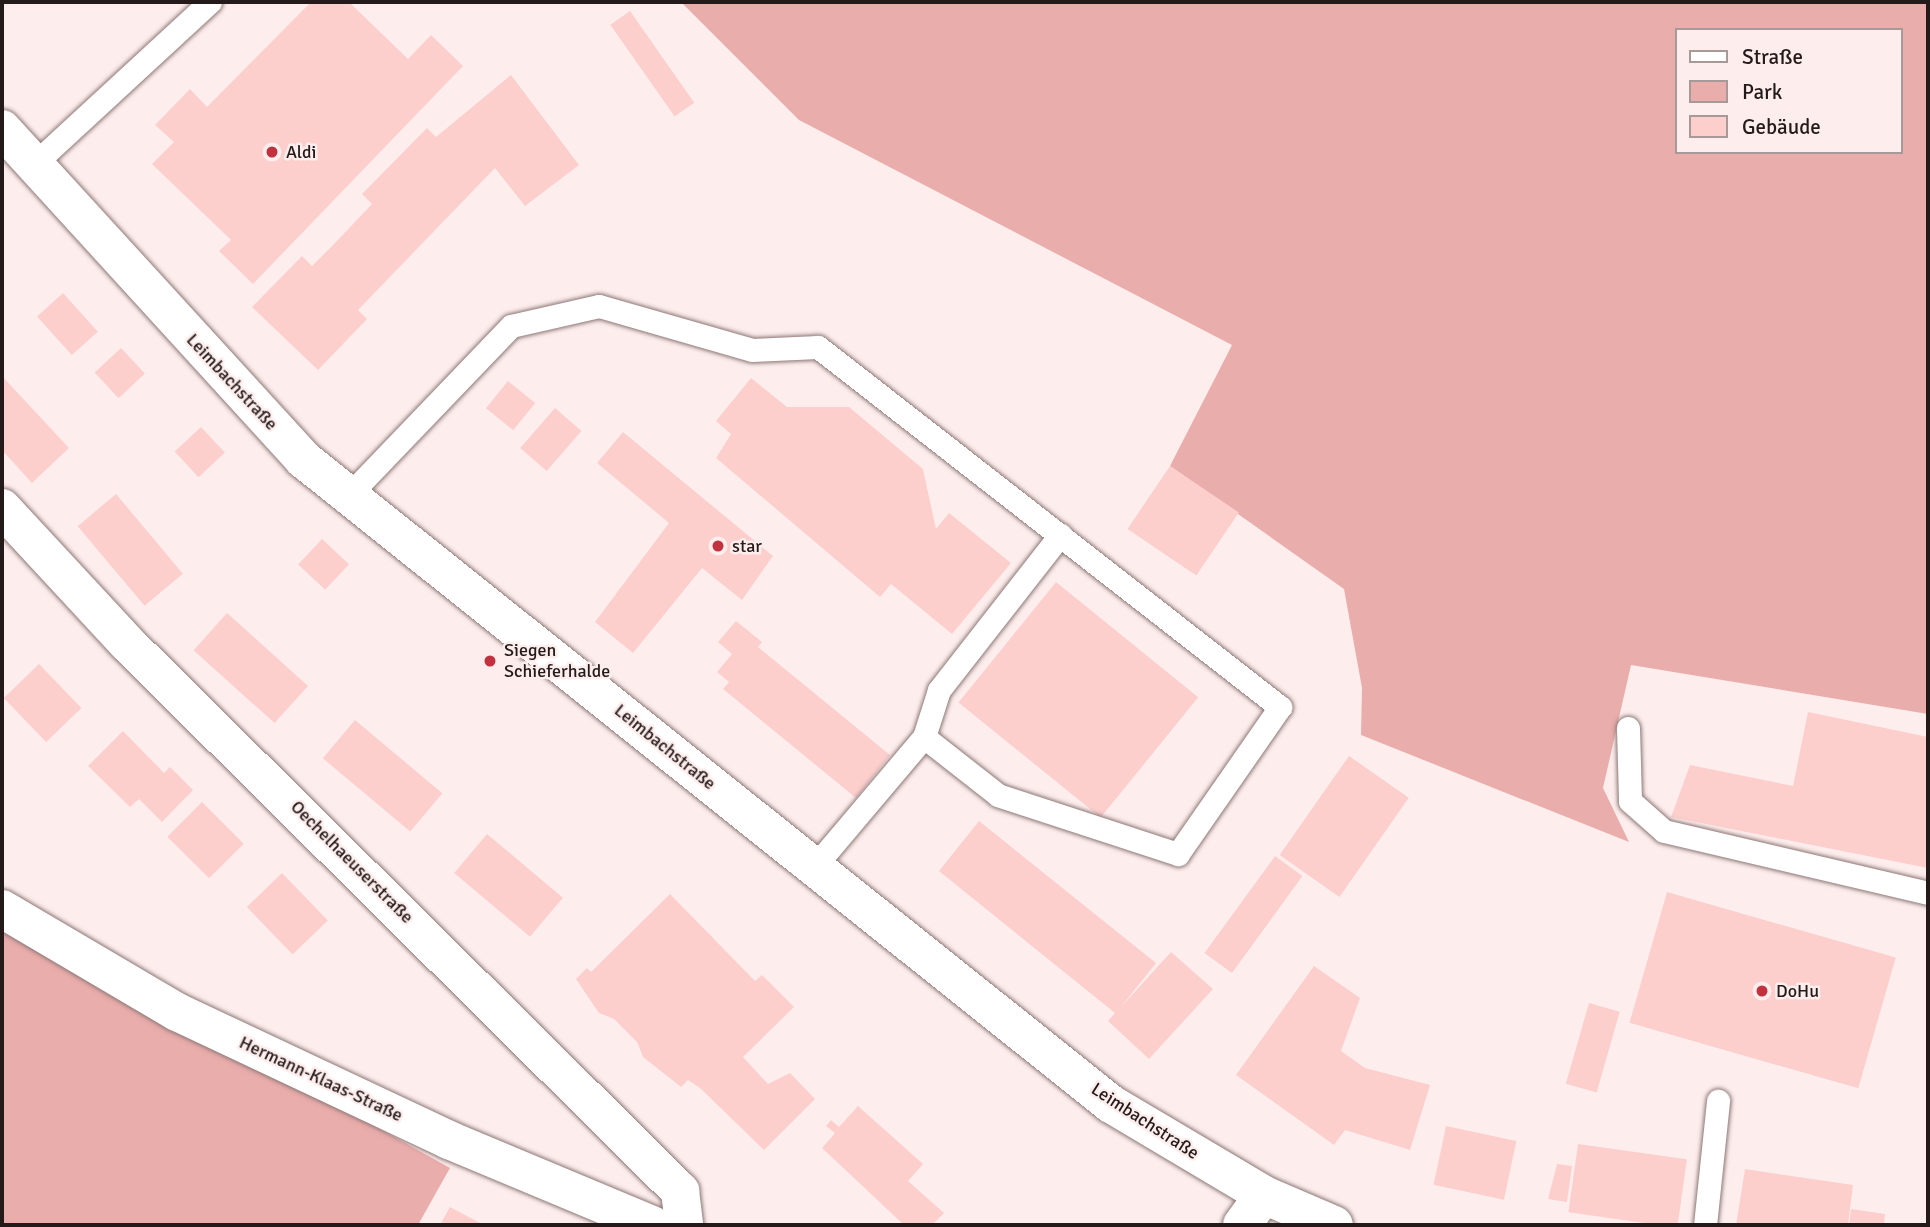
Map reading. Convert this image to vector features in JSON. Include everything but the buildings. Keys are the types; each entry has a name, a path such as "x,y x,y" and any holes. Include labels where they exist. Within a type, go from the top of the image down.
{"street":[{"name":"Leimbachstraße","path":"2,129 32,166 303,458 1111,1104 1264,1195 1334,1225"},
{"name":"Oechelhaeuserstraße","path":"2,508 127,643 680,1191 684,1225"},
{"name":"Hermann-Klaas-Straße","path":"2,909 177,1012 449,1140 652,1225"},
{"path":"1242,1225 1264,1195"}],"lane":[{"path":"32,166 210,2"},
{"path":"349,495 511,326 599,306 752,350 818,348 1280,707 1178,853 998,795 924,737"},
{"path":"814,867 924,737 939,690 1060,535"},
{"path":"1628,727 1630,801 1664,831 1928,893"},
{"path":"1705,1225 1718,1101"}],"green space":[{"path":"681,2 1928,2 1928,714 1631,665 1603,788 1629,842 1361,735 1362,688 1344,589 1170,466 1232,345 799,120"},
{"path":"2,918 450,1168 418,1225 2,1225"}],"place":[{"name":"Aldi","path":"272,152"},
{"name":"star","path":"718,546"},
{"name":"Siegen Schieferhalde","path":"490,661"},
{"name":"DoHu","path":"1762,991"}]}
